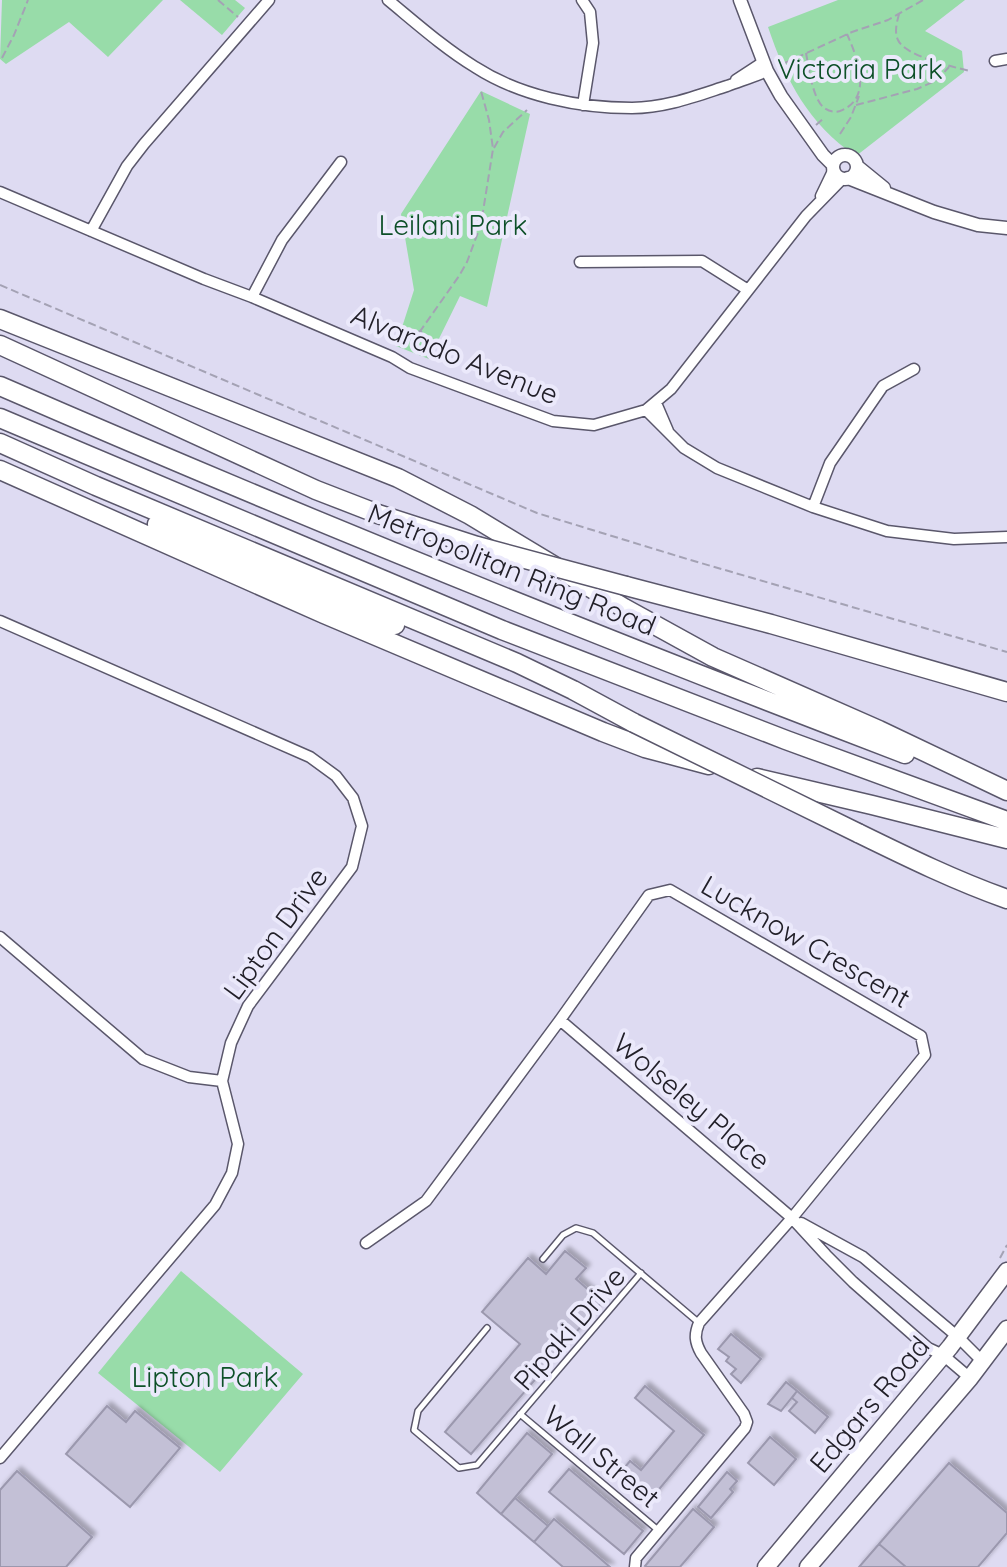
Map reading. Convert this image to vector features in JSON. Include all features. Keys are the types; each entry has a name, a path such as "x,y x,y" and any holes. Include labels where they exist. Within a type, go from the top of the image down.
{"highway":[{"path":"0,319 398,478 470,515 624,608 713,657 879,730 1007,792"},
{"path":"0,345 316,490 378,514 477,546 771,624 1007,692"},
{"path":"0,355 87,387"},
{"name":"Metropolitan Ring Road","path":"0,386 518,603 1007,792"},
{"name":"Metropolitan Ring Road","path":"0,418 502,630 786,740 1007,821"},
{"path":"0,443 517,663 858,833 1007,899"},
{"path":"0,457 634,723"},
{"path":"0,470 324,614 645,748 792,788 1007,839"}],"main road":[{"name":"Edgars Road","path":"766,1567 958,1337 1007,1271"},
{"path":"808,1567 970,1378 1007,1329"}],"street":[{"path":"91,231 127,166 269,0"},
{"path":"388,0 476,68 526,92 583,105 634,108 691,99 749,80 764,67"},
{"path":"582,0 590,12 593,43 583,105"},
{"path":"740,0 764,67 781,96 840,169 870,188 934,212 978,225 1007,228"},
{"path":"889,193 846,155 818,201 671,389 651,407 684,448 717,468 813,507 887,531 954,539 1007,537"},
{"path":"252,297 282,240 341,162"},
{"name":"Alvarado Avenue","path":"0,192 252,297 418,371 553,421 594,425 651,407"},
{"path":"580,262 702,261 748,290"},
{"path":"813,507 830,463 883,386 914,369"},
{"name":"Lipton Drive","path":"0,621 310,757 336,776 353,798 362,826 352,867 248,1006 231,1043 222,1081 238,1144 232,1173 215,1205 0,1458"},
{"name":"Lucknow Crescent","path":"366,1243 426,1201 649,895 670,890 921,1036 925,1055 792,1218"},
{"path":"0,937 143,1059 189,1077 222,1081"},
{"name":"Wolseley Place","path":"560,1020 792,1218 853,1282 928,1348 943,1355 970,1378"},
{"path":"635,1567 636,1558 658,1530 745,1428 747,1422 744,1414 701,1353 695,1333 699,1323 792,1218"},
{"name":"Wolseley Place","path":"792,1218 863,1257 983,1362"}],"lane":[{"path":"543,1259 563,1235 576,1228 593,1233 641,1273"},
{"name":"Pipaki Drive","path":"487,1328 418,1411 414,1430 459,1468 477,1465 641,1273 699,1323"},
{"name":"Wall Street","path":"520,1414 658,1530"}],"path":[{"path":"2,58 28,0"},
{"path":"218,0 238,17"},
{"path":"785,63 847,34 888,20 923,0"},
{"path":"899,13 896,37 904,48 950,67 970,71"},
{"path":"840,134 847,126 859,93 860,71 847,34"},
{"path":"806,53 813,85 823,107 837,112 849,106 859,93"},
{"path":"856,105 917,89 937,80 950,67"},
{"path":"400,347 421,330 459,276 473,249 485,209 493,149 481,91"},
{"path":"493,149 503,132 527,110"},
{"path":"0,285 537,513 1007,652"},
{"path":"421,330 428,358"}],"green space":[{"path":"2,0 163,0 108,57 69,22 6,64 0,59"},
{"path":"180,0 235,0 245,8 222,35"},
{"name":"Victoria Park","path":"838,0 965,0 925,31 962,51 964,72 856,156 825,130 801,99 791,83 768,27"},
{"name":"Leilani Park","path":"481,91 530,114 487,307 460,296 429,359 396,346 414,290 401,214"},
{"name":"Lipton Park","path":"181,1271 303,1374 220,1472 98,1373"}],"building":[{"path":"565,1251 586,1268 576,1279 602,1302 471,1454 445,1432 520,1344 482,1312 528,1258 546,1274"},
{"path":"731,1334 761,1359 741,1383 731,1374 736,1369 726,1361 729,1357 718,1349"},
{"path":"786,1382 797,1391 781,1411 768,1404"},
{"path":"645,1386 704,1435 651,1499 620,1473 630,1461 641,1470 674,1431 635,1398"},
{"path":"797,1391 828,1417 815,1433 789,1411 797,1402 792,1398"},
{"path":"107,1406 126,1422 135,1411 180,1448 130,1507 66,1454"},
{"path":"527,1433 552,1454 501,1514 477,1493"},
{"path":"770,1437 796,1459 774,1485 748,1463"},
{"path":"949,1463 1007,1513 1007,1533 978,1567 906,1567 879,1544"},
{"path":"569,1469 643,1531 624,1554 549,1492"},
{"path":"17,1471 92,1537 66,1567 0,1567 0,1490"},
{"path":"727,1472 737,1481 730,1489 733,1492 711,1518 698,1507"},
{"path":"515,1498 548,1526 534,1542 501,1514"},
{"path":"693,1509 714,1527 680,1567 645,1566"},
{"path":"554,1519 610,1567 563,1567 534,1542"},
{"path":"879,1544 906,1567 859,1567"}]}
